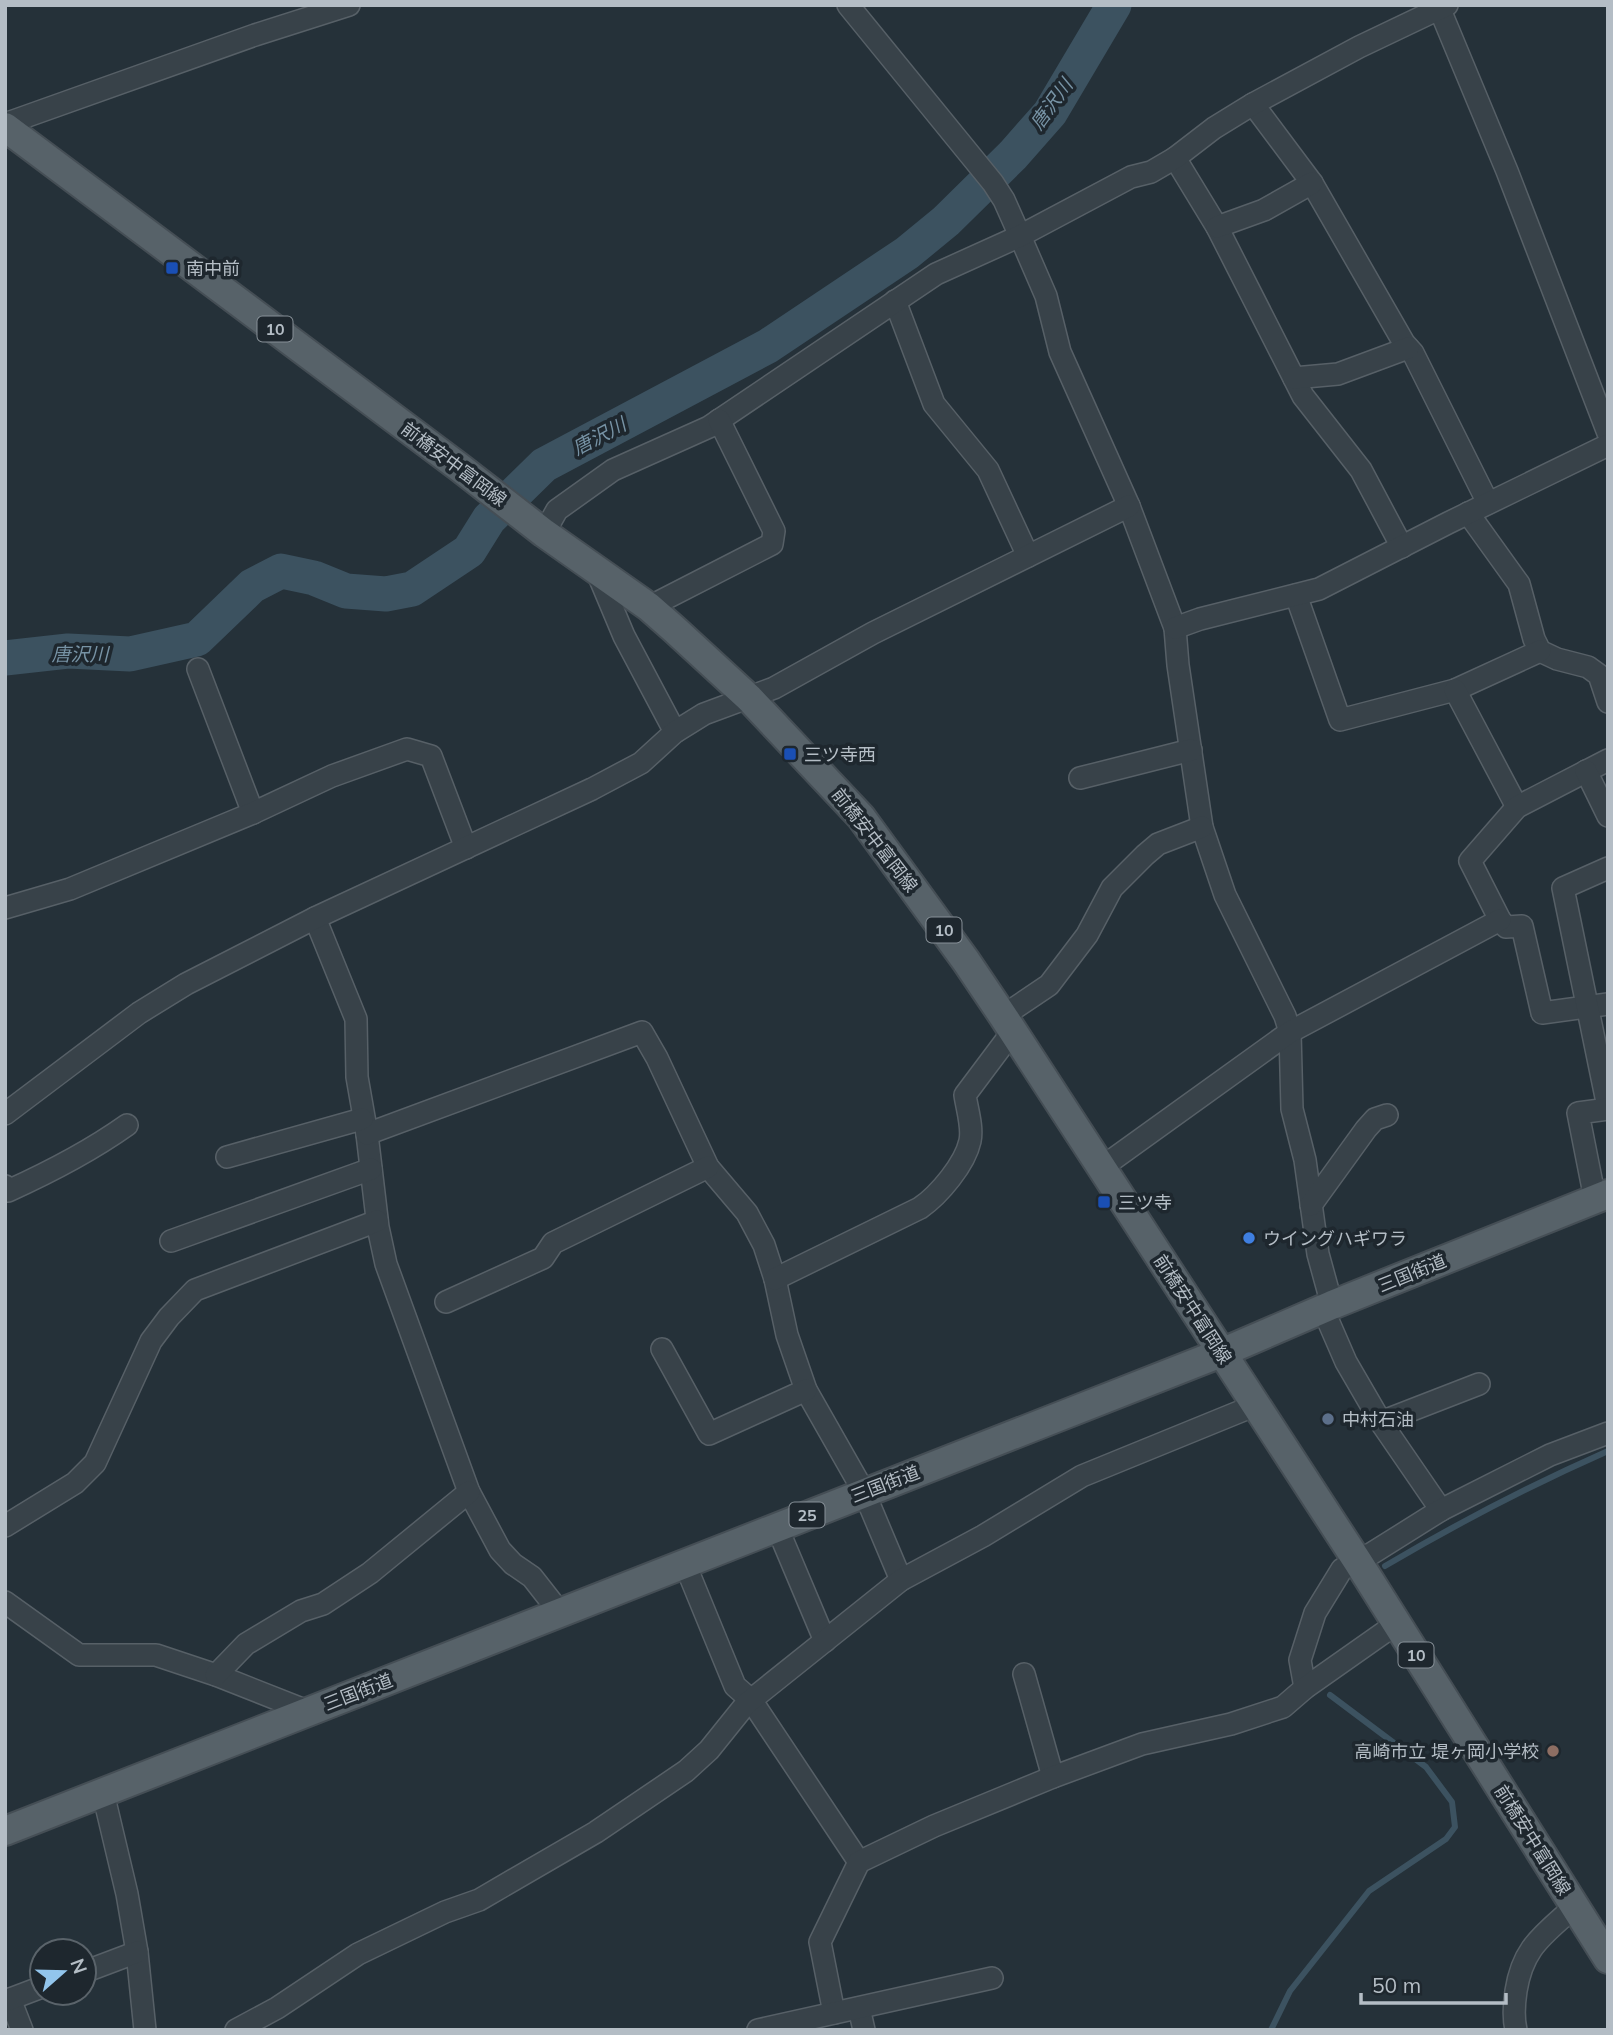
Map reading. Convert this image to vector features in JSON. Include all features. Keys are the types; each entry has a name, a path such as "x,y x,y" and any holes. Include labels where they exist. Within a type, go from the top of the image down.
{"main road":[{"name":"前橋安中富岡線","path":"5,126 544,533 649,607 749,698 861,817 966,961 1008,1024 1358,1562 1608,1959"},
{"name":"三国街道","path":"5,1831 1222,1353 1601,1196"}],"street":[{"path":"5,126 255,35 349,5"},
{"path":"848,5 1004,200 1046,296 1060,352 1129,506 1175,628 1202,827 1225,895 1285,1016 1290,1032 1292,1109 1305,1160 1328,1307 1346,1362 1381,1422 1441,1510"},
{"path":"544,533 558,510 613,470 624,463 693,436 936,274 1020,236 1131,177 1151,172 1254,104 1442,6 1608,433"},
{"path":"1254,104 1312,183 1408,348 1488,503"},
{"path":"1175,158 1217,226 1303,396 1361,470 1402,547"},
{"path":"1217,226 1264,210 1312,183"},
{"path":"895,302 934,404 988,470 1028,555"},
{"path":"1294,379 1338,374 1408,348"},
{"path":"649,607 772,544 774,531 719,420"},
{"path":"1175,628 1200,619 1320,589 1608,445"},
{"path":"5,1114 139,1013 186,984 315,918 640,763 675,732 704,714 774,688 873,633 1129,506"},
{"path":"1468,513 1518,584 1540,651 1557,659 1588,667 1598,676 1608,702"},
{"path":"595,567 624,636 675,732"},
{"path":"1296,595 1340,720 1455,690 1540,651"},
{"path":"198,669 253,813"},
{"path":"1455,690 1517,807"},
{"path":"5,908 70,889 253,813 332,776 407,749 431,756 466,848"},
{"path":"1080,778 1191,750"},
{"path":"1597,1006 1542,1013 1522,926 1506,927 1500,920 1470,861 1517,807 1608,760"},
{"path":"1586,771 1608,816"},
{"path":"775,1279 920,1208 936,1197 964,1157 971,1139 965,1095 1008,1024 1049,985 1087,936 1112,888 1158,844 1202,827"},
{"path":"1601,1196 1578,1113 1608,1108 1597,1006 1563,888 1608,868"},
{"path":"315,918 356,1019 357,1077 377,1222 386,1264 470,1492 500,1550 513,1564 532,1577 561,1614"},
{"path":"1101,1168 1290,1032 1500,920"},
{"path":"228,1157 364,1126 642,1032 708,1167 747,1213 764,1245 775,1279 787,1335 806,1390 864,1492 901,1580"},
{"path":"1311,1205 1366,1129 1375,1119 1387,1115"},
{"path":"5,1186 8,1191 54,1170 94,1149 127,1125"},
{"path":"446,1302 543,1258 554,1243 708,1167"},
{"path":"172,1241 371,1169"},
{"path":"5,1526 75,1483 95,1463 151,1341 195,1290 377,1222"},
{"path":"662,1349 709,1434 806,1390"},
{"path":"1381,1422 1479,1384"},
{"path":"236,2030 276,2008 358,1954 445,1912 480,1900 596,1832 686,1771 709,1750 751,1700 901,1580 983,1536 1082,1476 1256,1405"},
{"path":"1305,1688 1300,1661 1315,1613 1342,1569 1358,1562 1441,1510 1550,1455 1608,1433"},
{"path":"216,1675 246,1644 301,1611 323,1604 370,1573 470,1492"},
{"path":"777,1527 825,1641"},
{"path":"685,1564 735,1686 751,1700 859,1862"},
{"path":"5,1602 79,1655 156,1655 216,1675 307,1712"},
{"path":"834,2013 820,1942 859,1862 934,1826 1142,1744 1231,1724 1283,1707 1305,1688 1396,1624"},
{"path":"1024,1674 1053,1777"},
{"path":"103,1793 127,1894 137,1952 145,2030"},
{"path":"1516,2030 1515,2002 1525,1958 1534,1945 1575,1906"},
{"path":"98,1967 137,1952"},
{"path":"758,2030 992,1978"},
{"path":"22,2030 8,2000 28,1992"},
{"path":"859,2008 864,2030"}],"waterway":[{"name":"唐沢川","path":"5,658 68,651 130,654 197,639 252,586 281,571 314,578 346,591 386,594 412,589 469,551 489,519 544,465 768,346 907,253 946,221 1013,155 1050,113 1114,5"},
{"path":"1385,1566 1495,1505 1608,1451"},
{"path":"1271,2030 1290,1991 1369,1891 1446,1839 1455,1827 1452,1802 1426,1767 1330,1695"}],"place":[{"name":"南中前","path":"172,268"},
{"name":"三ツ寺西","path":"790,754"},
{"name":"三ツ寺","path":"1104,1202"},
{"name":"ウイングハギワラ","path":"1249,1238"},
{"name":"中村石油","path":"1328,1419"},
{"name":"高崎市立 堤ヶ岡小学校","path":"1553,1751"}]}
